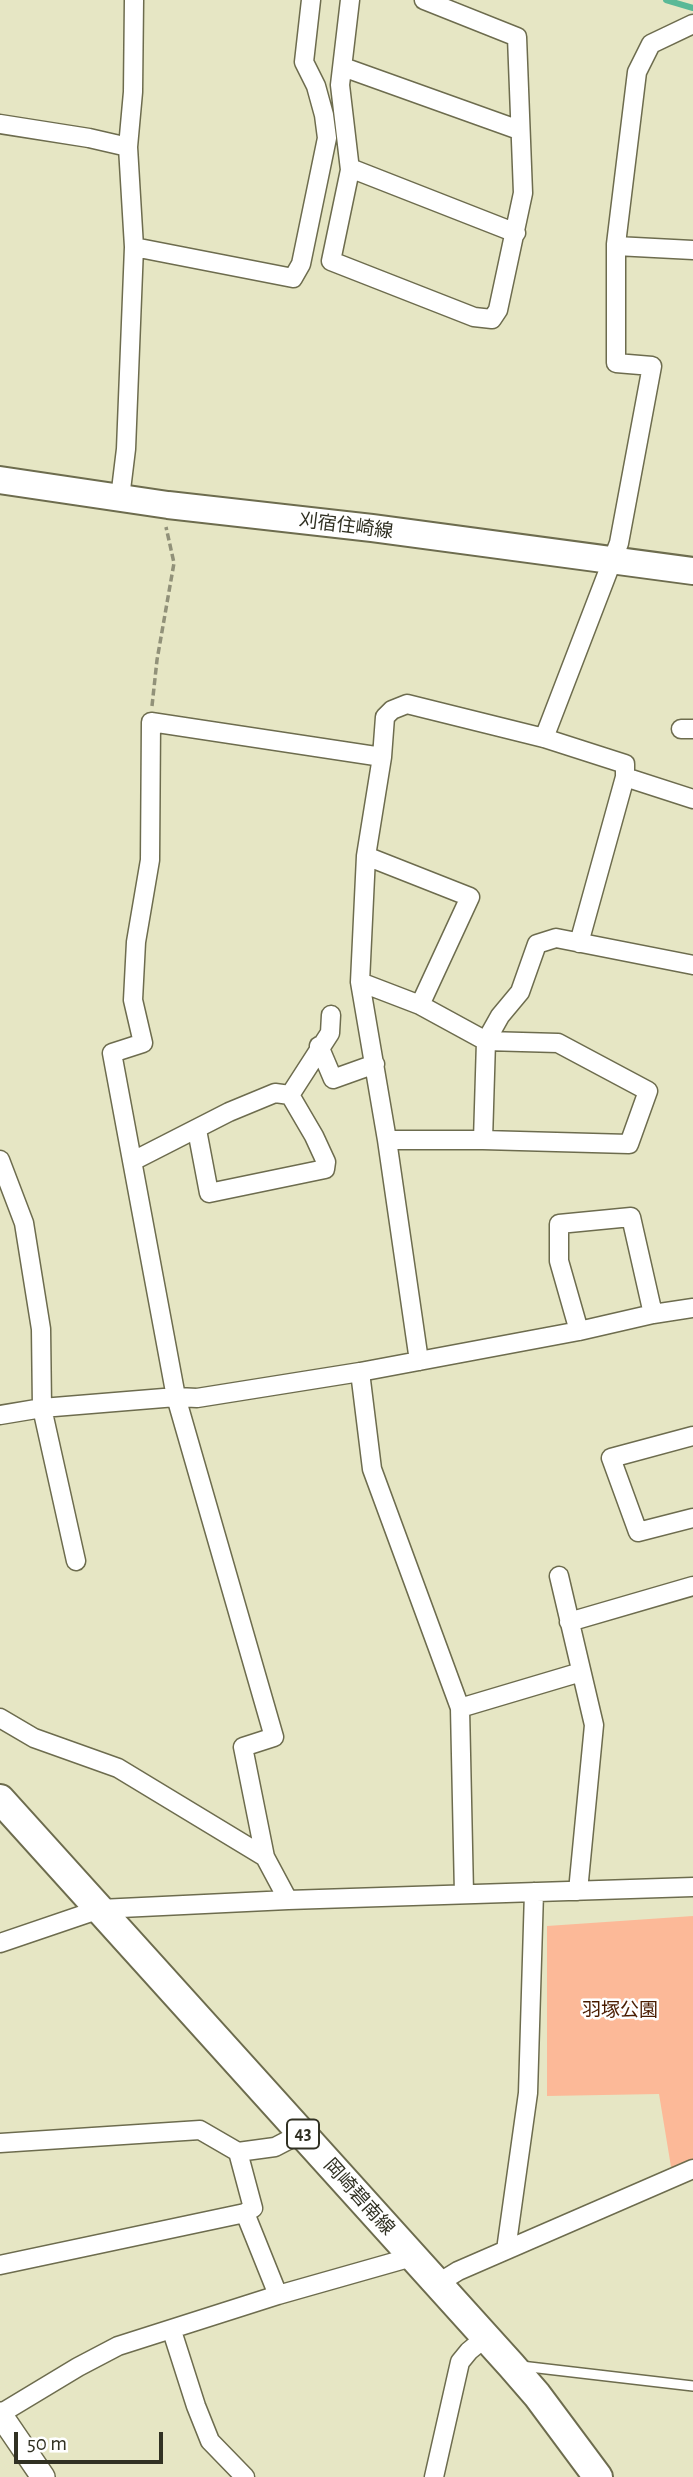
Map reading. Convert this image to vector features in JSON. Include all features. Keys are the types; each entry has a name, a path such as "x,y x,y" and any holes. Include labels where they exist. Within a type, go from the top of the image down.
{"main road":[{"name":"刈宿住崎線","path":"0,480 168,505 693,571"},
{"name":"岡崎碧南線","path":"0,1799 511,2365 537,2395 597,2477"}],"street":[{"path":"120,498 126,449 134,247 128,147 133,92 134,0"},
{"path":"134,247 293,278 301,264 327,138 316,86 304,62 311,0"},
{"path":"350,0 340,85 350,168 331,261 474,317 492,319 498,310 523,193 517,37 424,0"},
{"path":"544,738 614,560 652,366 615,363 616,246 637,72 651,44 693,23"},
{"path":"343,67 519,130"},
{"path":"0,124 128,147"},
{"path":"350,168 516,233"},
{"path":"616,246 693,250"},
{"path":"419,1361 387,1140 360,982 366,856 382,757 385,717 392,710 407,704 544,738 625,764 625,777 579,943"},
{"path":"288,1900 265,1857 243,1747 274,1737 176,1397 112,1053 144,1043 133,1000 136,942 150,860 151,722 382,757"},
{"path":"625,777 693,799"},
{"path":"366,856 470,897 420,1005"},
{"path":"483,1140 486,1041 500,1016 520,992 537,944 556,939 693,965"},
{"path":"360,982 420,1005 486,1041 558,1043 649,1091 629,1144 387,1140"},
{"path":"290,1095 319,1046 330,1033 331,1015"},
{"path":"319,1046 333,1079 374,1064"},
{"path":"132,1161 229,1112 275,1093 290,1095"},
{"path":"197,1130 208,1193 325,1169 326,1162 314,1136 290,1095"},
{"path":"0,1160 24,1223 41,1329 42,1408 76,1561"},
{"path":"579,1331 559,1261 559,1224 631,1217 653,1314"},
{"path":"0,1415 42,1408 176,1397 197,1398 360,1372 693,1308"},
{"path":"360,1372 372,1469 460,1708 464,1894"},
{"path":"693,1436 611,1458 638,1532 693,1517"},
{"path":"559,1576 594,1725 578,1891"},
{"path":"569,1622 693,1586"},
{"path":"460,1708 581,1672"},
{"path":"0,1718 34,1738 118,1768 265,1857"},
{"path":"0,1943 100,1909 693,1887"},
{"path":"506,2250 528,2093 534,1892"},
{"path":"0,2143 200,2130 238,2152 275,2147 302,2133"},
{"path":"0,2265 245,2213 253,2208 238,2152"},
{"path":"437,2284 458,2271 693,2169"},
{"path":"245,2213 278,2295"},
{"path":"43,2477 0,2414 78,2367 118,2346 172,2331 278,2295 412,2257"},
{"path":"172,2331 210,2441 244,2477"},
{"path":"434,2477 460,2362 486,2337"}],"lane":[{"path":"511,2365 693,2386"}],"path":[{"path":"151,722 156,660 165,621 173,563 164,519 168,505"}],"green space":[{"name":"羽塚公園","path":"693,1916 693,2169 673,2179 659,2094 547,2096 547,1926"}],"waterway":[{"path":"666,0 693,8"}]}
